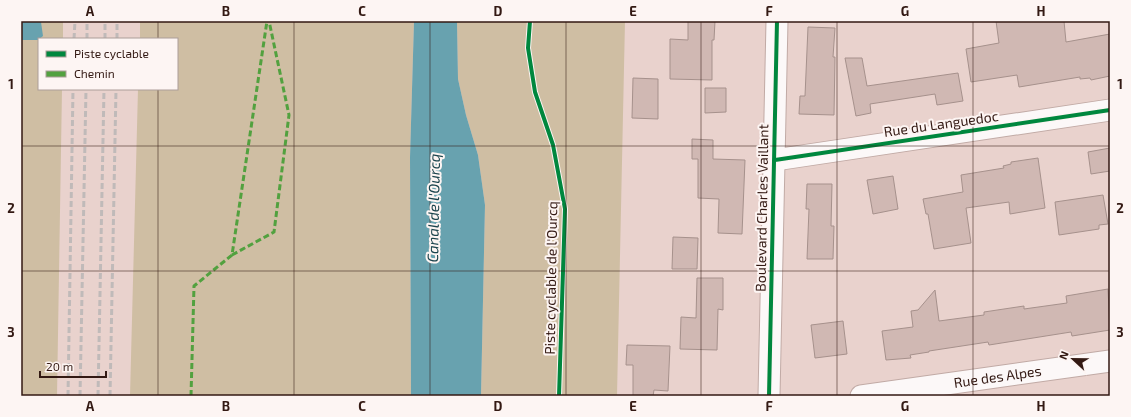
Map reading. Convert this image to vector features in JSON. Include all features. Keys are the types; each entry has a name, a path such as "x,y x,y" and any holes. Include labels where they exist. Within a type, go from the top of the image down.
{"street":[{"name":"Boulevard Charles Vaillant","path":"769,396 777,21"},
{"name":"Rue du Languedoc","path":"775,160 1110,110"},
{"name":"Rue des Alpes","path":"861,396 1110,361"}],"shaded area":[{"path":"21,21 63,21 63,38 38,38 38,90 62,90 57,396 21,396"},
{"path":"140,21 414,21 410,157 411,396 130,396 138,90 178,90 178,38 140,38"},
{"path":"457,21 625,21 617,396 481,396 485,205 478,155 466,115 458,79"}],"water":[{"path":"21,21 41,22 43,36 38,38 38,40 21,40"},
{"name":"Canal de l'Ourcq","path":"414,21 457,21 458,79 466,115 478,155 485,205 481,396 411,396 410,157"}],"building":[{"path":"688,21 715,21 714,40 712,40 712,80 670,79 670,39 688,40"},
{"path":"996,21 1064,21 1066,42 1110,34 1110,76 1091,80 1090,78 1080,79 1080,77 1019,87 1017,75 971,82 966,49 999,43"},
{"path":"808,27 835,28 833,57 835,57 834,115 799,114 800,96 805,96"},
{"path":"845,58 862,58 867,86 958,73 963,101 937,105 935,94 870,104 871,113 856,116"},
{"path":"633,78 658,79 658,119 632,118"},
{"path":"705,88 726,88 726,112 705,113"},
{"path":"692,139 713,140 713,159 745,160 742,234 718,233 719,199 698,198 698,159 692,159"},
{"path":"1110,148 1110,171 1091,174 1088,152"},
{"path":"1038,158 1045,208 1010,214 1009,202 966,208 971,243 934,249 928,214 926,214 923,199 963,192 961,175 1004,168 1003,166 1011,164 1011,162"},
{"path":"893,176 898,209 873,214 867,180"},
{"path":"807,184 832,184 831,226 834,226 833,259 807,259 809,209 806,209"},
{"path":"1103,195 1108,224 1099,225 1099,229 1059,235 1055,202"},
{"path":"673,237 698,238 697,269 672,269"},
{"path":"697,278 723,278 723,310 718,309 717,350 680,349 681,317 696,318"},
{"path":"1108,289 1110,330 1072,336 1071,332 989,345 988,342 929,351 910,355 911,358 886,360 882,331 913,327 911,311 918,310 935,290 939,321 984,315 984,312 1024,306 1024,309 1067,303 1066,296"},
{"path":"843,321 847,354 815,358 811,325"},
{"path":"627,345 670,346 668,391 654,390 653,396 633,396 633,365 626,365"}],"railway":[{"path":"74,38 75,21"},
{"path":"87,21 87,38"},
{"path":"105,21 105,38"},
{"path":"117,21 117,38"},
{"path":"68,396 73,90"},
{"path":"80,396 86,90"},
{"path":"98,396 104,90"},
{"path":"110,396 116,90"}],"marked path":[{"path":"191,396 194,286 232,255 267,21"},
{"path":"232,255 274,232 289,115 269,21"}],"cycle path":[{"name":"Piste cyclable de l'Ourcq","path":"530,21 528,48 535,92 553,145 565,209 559,396"},
{"path":"769,396 777,21"},
{"path":"775,160 1110,110"}]}
